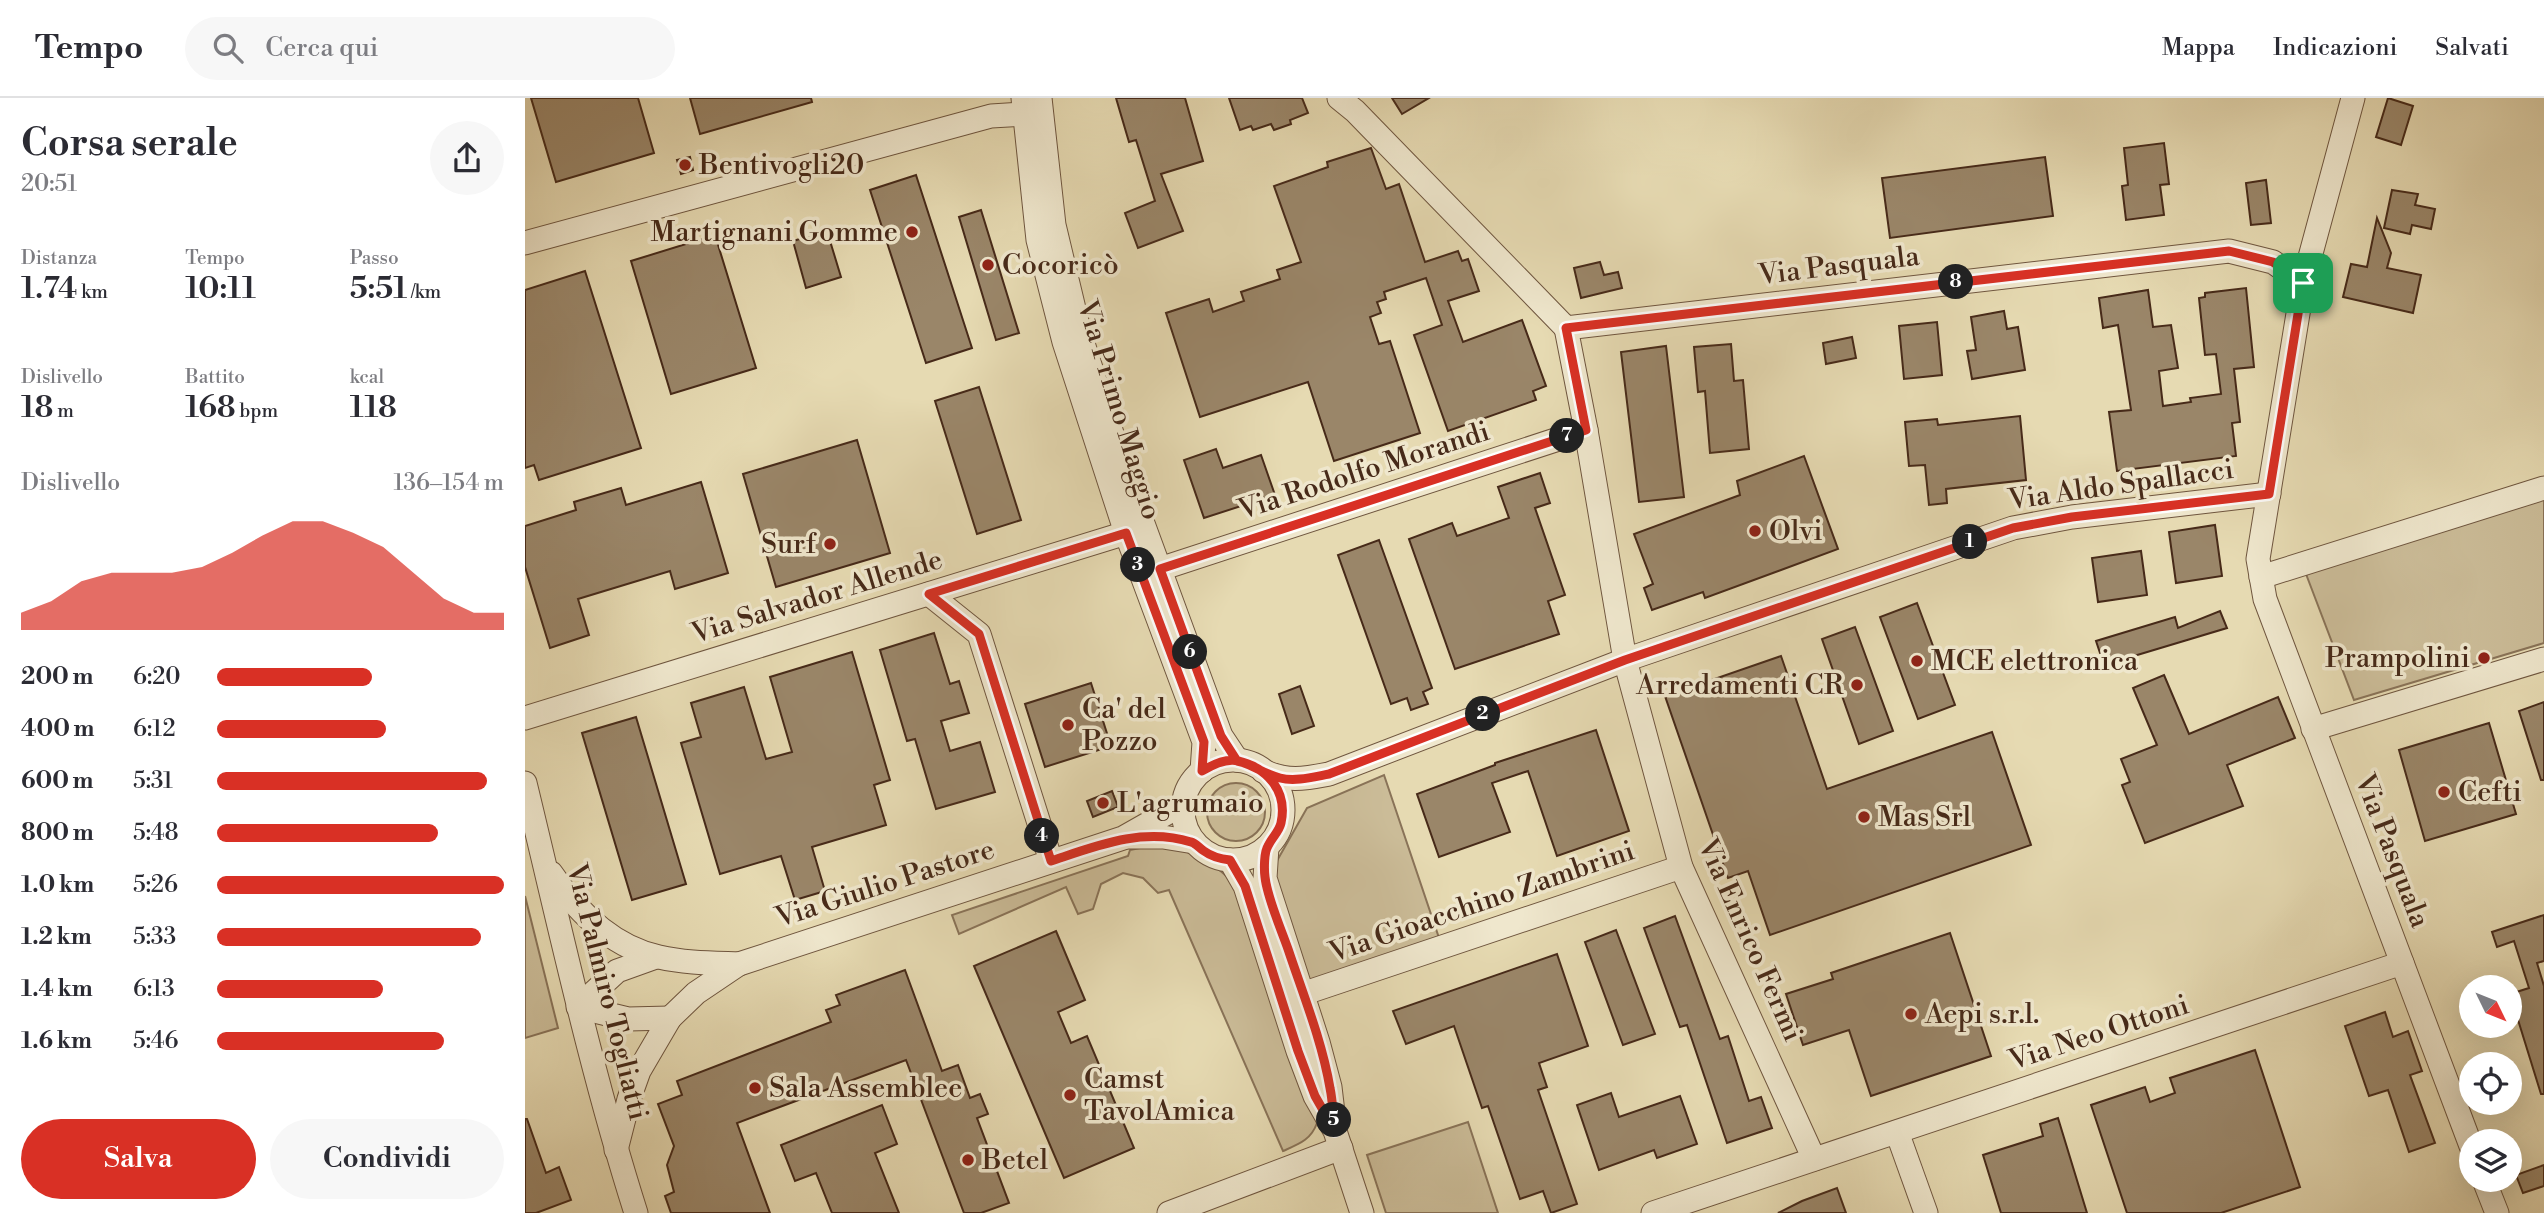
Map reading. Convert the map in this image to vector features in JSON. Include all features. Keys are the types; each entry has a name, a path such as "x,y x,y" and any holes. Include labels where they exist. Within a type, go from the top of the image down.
{"street":[{"path":"1339,98 1355,111 1566,328"},
{"path":"2303,283 2353,98"},
{"path":"525,243 991,116 1029,103"},
{"name":"Via Primo Maggio","path":"1029,103 1038,240 1064,342 1126,533 1204,742 1202,771"},
{"name":"Via Primo Maggio","path":"1029,103 1073,309 1127,480 1221,736 1237,761"},
{"name":"Via Pasquala","path":"1566,328 2229,251 2273,262 2303,283 2258,559 2265,599 2465,1129"},
{"name":"Via Enrico Fermi","path":"1566,328 1625,660 1681,867 1814,1159"},
{"name":"Via Rodolfo Morandi","path":"1160,569 1586,430"},
{"path":"2261,577 2544,488"},
{"name":"Via Aldo Spallacci","path":"1329,774 1625,660 2013,528 2072,517 2269,494"},
{"name":"Via Salvador Allende","path":"525,718 1126,533"},
{"path":"929,594 979,634 1051,861"},
{"path":"2313,729 2544,659"},
{"path":"1263,771 1274,782 1283,811 1281,825 1275,837 1267,847 1243,859 1216,858 1204,852 1194,842 1183,818 1183,804 1186,791 1202,771 1213,764 1237,761 1251,764 1280,778 1303,779 1329,774"},
{"path":"1283,811 1329,774"},
{"name":"Via Palmiro Togliatti","path":"525,783 578,1007 616,1150 636,1213"},
{"name":"Via Giulio Pastore","path":"616,1150 639,1071 670,1018 696,993 739,964 1123,838 1183,804"},
{"name":"Via Giulio Pastore","path":"1123,838 1163,837 1194,842"},
{"path":"1267,847 1265,878 1330,1087 1338,1139 1362,1213"},
{"path":"1230,860 1245,886 1315,1096 1338,1139"},
{"name":"Via Giulio Pastore","path":"545,864 583,915 620,941 656,957 688,962 739,964"},
{"name":"Via Gioacchino Zambrini","path":"1302,994 1681,867"},
{"name":"Via Giulio Pastore","path":"578,1007 617,971 656,957"},
{"name":"Via Neo Ottoni","path":"1653,1213 2402,963"},
{"path":"578,1007 628,1019 670,1018"},
{"path":"1897,1132 1926,1213"},
{"path":"1169,1213 1338,1139"},
{"path":"2489,1192 2497,1213"}],"shaded area":[{"path":"2544,499 2544,643 2354,700 2306,574"},
{"path":"1384,775 1439,938 1310,983 1270,873 1307,808"},
{"path":"1236,783 1247,785 1260,796 1265,812 1263,823 1252,836 1236,841 1225,839 1212,828 1207,812 1209,801 1220,788"},
{"path":"1145,847 1171,848 1194,854 1214,866 1234,884 1317,1123 1311,1134 1299,1144 1283,1151 1169,890 1158,893 1143,878 1123,873 1101,884 1093,909 1078,914 1066,887 959,934 952,915 1128,856 1130,850"},
{"path":"525,896 558,1028 525,1038"},
{"path":"1468,1122 1498,1213 1386,1213 1367,1155"}],"building":[{"path":"531,98 638,98 654,153 556,182"},
{"path":"690,98 811,98 812,102 700,134"},
{"path":"1116,98 1185,98 1203,161 1161,174 1183,231 1138,248 1125,213 1155,201 1136,140 1129,142"},
{"path":"1229,98 1302,98 1308,113 1290,120 1291,124 1274,130 1271,124 1253,130 1251,126 1240,130"},
{"path":"1392,98 1429,98 1402,114"},
{"path":"2388,98 2413,106 2401,145 2376,137"},
{"path":"2164,143 2169,184 2160,185 2164,215 2126,220 2122,186 2128,185 2124,148"},
{"path":"1371,148 1386,189 1399,184 1425,262 1458,251 1462,261 1468,259 1479,291 1448,301 1463,342 1522,320 1546,386 1533,391 1536,400 1448,431 1414,335 1442,325 1426,278 1384,292 1386,299 1377,302 1381,313 1370,317 1379,344 1390,341 1420,433 1334,461 1308,382 1200,417 1166,313 1209,299 1213,312 1244,301 1241,292 1280,279 1277,270 1301,262 1274,186 1328,167 1327,162"},
{"name":"Bentivogli20","path":"690,157 693,170 681,174 677,160"},
{"path":"2045,157 2053,216 1890,238 1882,178"},
{"path":"916,175 972,348 926,363 870,190"},
{"path":"2266,180 2271,223 2251,225 2246,183"},
{"path":"2392,190 2418,194 2415,205 2435,209 2431,229 2412,225 2410,234 2384,228"},
{"path":"981,210 1019,333 996,340 959,217"},
{"path":"2377,218 2391,253 2387,268 2421,275 2413,313 2343,297 2351,264 2367,267"},
{"path":"827,231 841,277 806,288 793,241"},
{"path":"715,235 756,368 671,394 631,261"},
{"path":"1600,262 1604,275 1618,272 1622,288 1581,298 1574,268"},
{"path":"585,271 641,448 539,480 534,465 525,468 525,290"},
{"path":"2246,288 2254,367 2234,369 2240,422 2232,423 2236,456 2117,471 2109,412 2131,410 2118,325 2103,328 2099,298 2148,290 2153,327 2171,325 2178,368 2159,371 2163,406 2191,402 2190,398 2221,394 2216,354 2205,355 2199,298 2205,297 2205,293"},
{"path":"2004,311 2007,329 2018,327 2025,370 1972,379 1967,351 1976,350 1971,317"},
{"path":"1937,322 1942,375 1904,379 1899,326"},
{"path":"1852,337 1856,358 1826,364 1823,343"},
{"path":"1731,344 1734,381 1743,380 1749,449 1710,453 1705,391 1698,392 1694,347"},
{"path":"1666,346 1684,497 1639,502 1621,352"},
{"path":"979,387 1021,520 977,534 935,401"},
{"path":"2020,416 2026,480 1946,489 1947,503 1929,505 1925,465 1909,466 1905,422 1937,419 1938,425"},
{"path":"857,440 890,553 776,587 743,474"},
{"path":"1216,449 1223,468 1261,455 1275,495 1204,518 1184,460"},
{"name":"Olvi","path":"1804,456 1838,549 1705,598 1703,592 1652,610 1644,588 1653,584 1634,534 1740,495 1737,481"},
{"path":"1540,473 1550,503 1535,508 1565,595 1548,601 1559,634 1455,669 1409,539 1452,523 1457,536 1509,518 1498,487"},
{"path":"701,482 728,573 675,589 670,571 578,599 589,635 550,648 525,567 525,526 576,510 574,502 621,488 626,505"},
{"path":"2215,525 2222,576 2176,583 2169,532"},
{"path":"1379,540 1432,688 1423,692 1428,704 1411,710 1407,698 1391,704 1338,555"},
{"path":"2141,551 2147,595 2098,602 2092,558"},
{"name":"MCE elettronica","path":"1917,603 1955,705 1918,719 1880,617"},
{"path":"2220,611 2227,628 2104,665 2096,641 2175,617 2178,628"},
{"name":"Arredamenti CR","path":"1855,627 1893,731 1859,744 1822,639"},
{"path":"934,633 950,684 959,681 969,713 941,721 950,751 980,742 995,792 936,809 915,739 907,741 880,650"},
{"path":"852,652 890,780 874,785 886,825 812,847 825,891 795,900 781,856 720,874 681,743 701,737 691,703 744,687 766,759 792,752 770,677"},
{"name":"Mas Srl","path":"1781,656 1827,789 1992,732 2031,845 1770,935 1748,871 1728,878 1665,696"},
{"path":"2164,675 2189,734 2278,697 2295,738 2227,765 2243,806 2145,843 2122,785 2130,782 2121,759 2157,745 2133,688"},
{"name":"Ca' del Pozzo","path":"1091,683 1111,746 1045,767 1025,704"},
{"path":"1300,686 1314,726 1292,734 1279,694"},
{"path":"2544,702 2544,780 2541,780 2519,711"},
{"path":"636,717 686,884 632,900 582,733"},
{"path":"2489,723 2516,814 2425,841 2399,750"},
{"path":"1596,730 1629,831 1557,856 1528,771 1492,783 1510,832 1439,857 1417,794 1495,763"},
{"path":"1112,791 1118,807 1093,817 1087,801"},
{"path":"2544,915 2544,961 2537,963 2544,986 2544,1094 2541,1094 2522,1033 2522,990 2529,988 2514,941 2497,947 2492,932"},
{"path":"1675,916 1720,1039 1728,1036 1749,1101 1761,1097 1772,1128 1727,1143 1687,1025 1680,1027 1644,928"},
{"path":"1616,930 1655,1034 1623,1045 1585,942"},
{"name":"Camst TavolAmica","path":"1056,931 1085,1000 1058,1012 1071,1043 1087,1036 1134,1148 1064,1178 974,966"},
{"name":"Aepi s.r.l.","path":"1950,933 1991,1056 1871,1096 1849,1030 1803,1045 1786,994 1833,979 1831,973"},
{"path":"1557,954 1588,1046 1539,1063 1547,1087 1538,1090 1577,1204 1551,1213 1543,1191 1520,1199 1488,1106 1482,1108 1454,1026 1406,1044 1393,1011"},
{"name":"Sala Assemblee","path":"905,970 942,1071 958,1065 970,1098 980,1094 988,1114 977,1118 1009,1203 981,1213 964,1213 906,1060 737,1123 770,1213 671,1213 665,1196 674,1192 667,1165 674,1146 658,1104 682,1095 677,1081 831,1022 826,1010 840,1005 836,995"},
{"path":"2385,1012 2393,1037 2408,1031 2422,1071 2410,1075 2435,1143 2409,1152 2388,1090 2369,1096 2345,1026"},
{"path":"2255,1050 2300,1187 2221,1213 2127,1213 2091,1105 2145,1087 2150,1102 2175,1093 2170,1078"},
{"path":"1611,1093 1619,1117 1680,1096 1697,1144 1657,1158 1654,1150 1599,1170 1577,1105"},
{"path":"882,1105 897,1144 875,1153 899,1213 832,1213 816,1173 795,1181 781,1145"},
{"path":"2058,1118 2087,1213 2001,1213 1983,1155 2043,1136 2040,1124"},
{"path":"525,1119 546,1173 559,1167 571,1200 536,1213 525,1213"},
{"path":"2544,1165 2544,1186 2523,1193 2522,1173"},
{"path":"1837,1188 1846,1213 1778,1213 1802,1201"}],"place":[{"name":"Bentivogli20","path":"685,165"},
{"name":"Martignani Gomme","path":"912,232"},
{"name":"Cocoricò","path":"988,265"},
{"name":"Olvi","path":"1755,531"},
{"name":"Surf","path":"830,544"},
{"name":"Prampolini","path":"2484,658"},
{"name":"MCE elettronica","path":"1917,661"},
{"name":"Arredamenti CR","path":"1857,685"},
{"name":"Ca' del Pozzo","path":"1068,725"},
{"name":"Cefti","path":"2444,792"},
{"name":"L'agrumaio","path":"1103,803"},
{"name":"Mas Srl","path":"1864,817"},
{"name":"Aepi s.r.l.","path":"1911,1014"},
{"name":"Sala Assemblee","path":"755,1088"},
{"name":"Camst TavolAmica","path":"1070,1095"},
{"name":"Betel","path":"968,1160"}],"route":[{"path":"2303,283 2269,494 2072,517 2013,528 1625,660 1329,774 1303,779 1280,778 1251,764 1237,761 1213,764 1202,771 1204,742 1126,533 929,594 979,634 1051,861 1123,838 1153,837 1194,842 1204,852 1216,858 1230,860 1245,886 1315,1096 1335,1131 1330,1087 1318,1042 1265,878 1267,847 1281,825 1283,811 1280,796 1274,782 1263,771 1251,764 1237,761 1221,736 1160,569 1586,430 1566,328 2229,251 2273,262 2303,283"}]}
